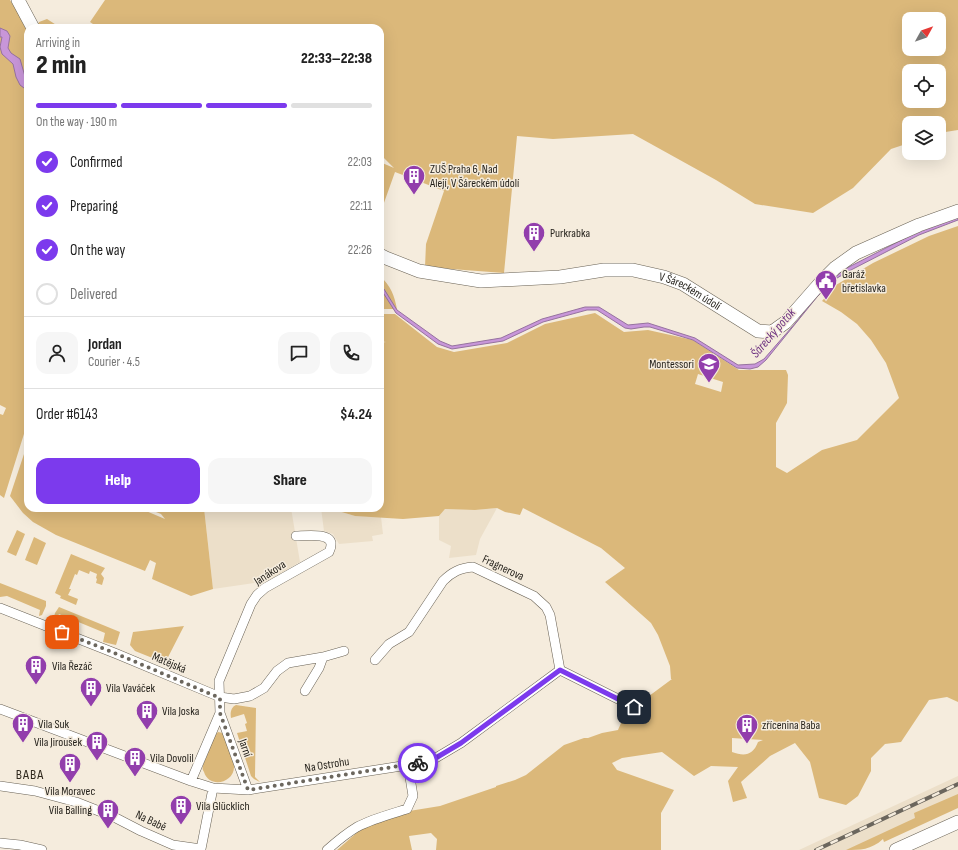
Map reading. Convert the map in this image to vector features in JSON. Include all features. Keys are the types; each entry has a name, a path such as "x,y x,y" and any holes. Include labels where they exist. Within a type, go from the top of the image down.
{"street":[{"path":"18,0 31,24"},
{"name":"V Šáreckém údolí","path":"384,257 419,271 481,281 560,278 604,270 633,270 664,277 683,284 758,331 772,332 786,322 835,268 856,253 919,225 958,211"},
{"name":"Janákova","path":"220,698 219,681 251,604 257,595 265,588 329,552 332,545 330,541 321,536 296,536"},
{"name":"Fragnerova","path":"375,660 390,644 409,632 436,590 450,574 465,567 472,567 534,596 546,607 550,616 560,670"},
{"name":"Matějská","path":"0,608 117,654 220,698 234,699 250,696 264,688 277,671 288,663 323,657 344,651"},
{"path":"305,691 319,668 323,657"},
{"path":"560,670 634,707"},
{"name":"Na Ostrohu","path":"0,709 191,782 213,788 248,790 408,765 434,759 461,743 560,670"},
{"name":"Jarní","path":"220,698 220,713 248,790"},
{"name":"Jarní","path":"191,782 220,713"},
{"path":"327,850 358,827 383,816 407,809 413,796 408,765"},
{"name":"Na Babě","path":"0,786 35,791 76,802 114,816 141,831 173,845 201,849"},
{"path":"201,849 213,788"},
{"path":"896,850 958,822"},
{"path":"0,843 20,845 42,850"}],"shaded area":[{"path":"0,0 10,0 24,25 24,434 4,498 0,495 0,414 3,415 6,408 0,405"},
{"path":"105,0 958,0 958,130 946,132 946,116 902,116 902,145 891,149 853,188 813,213 755,204 716,180 633,134 553,139 517,136 504,273 425,267 426,244 444,191 395,172 384,203 384,164 394,168 384,158 384,24 93,24 90,22"},
{"path":"47,19 55,24 38,24 39,22"},
{"path":"0,28 7,31 10,36 8,48 11,53 20,59 24,73 24,88 20,85 16,77 13,64 2,54 0,47 2,37 0,37"},
{"path":"958,217 958,220 919,235 832,281 817,297 766,360 758,367 750,369 737,368 693,340 650,327 631,329 625,328 597,310 587,310 543,322 503,341 452,349 438,344 396,313 384,294 384,289 397,310 440,341 452,346 501,338 542,319 585,307 599,307 628,325 648,323 695,338 738,365 755,364 764,359 829,281 845,269 921,230"},
{"path":"958,226 958,702 947,697 929,700 901,742 885,744 871,758 871,771 858,796 846,805 819,798 810,762 795,743 770,756 741,782 747,798 733,802 728,781 738,767 711,766 694,776 662,752 622,758 612,763 617,770 674,790 661,813 661,850 436,850 437,839 431,833 409,836 412,850 337,850 361,829 397,813 440,806 515,780 526,775 564,745 602,733 618,730 627,715 638,713 645,699 672,679 670,666 658,635 651,623 605,582 625,568 601,548 523,508 520,515 505,512 497,508 475,510 445,509 439,516 403,519 355,516 342,512 384,512 384,342 386,342 384,342 384,314 395,314 437,347 454,352 507,343 545,324 595,313 624,332 648,330 693,340 739,370 786,370 788,375 787,403 776,423 776,467 787,473 822,450 857,440 899,398 886,363 871,340 857,324 841,312 822,301 836,285 873,263 929,236","holes":["698,374 723,382 721,392 695,384","732,738 763,740 758,742 754,750 748,754 732,752"]},
{"path":"384,280 392,291 397,309 384,309"},
{"path":"24,454 24,512 148,512 165,519 161,514 156,512 204,512 213,589 191,596 152,579 156,563 150,560 145,571 56,535 33,522 23,513 10,496"},
{"path":"497,508 480,539 476,555 449,558 451,546 439,540 439,516 445,509 475,510"},
{"path":"204,512 292,512 300,562 267,581 213,589"},
{"path":"322,512 342,512 355,516 381,517 383,534 372,536 373,541 339,544 333,534 324,531"},
{"path":"17,530 25,534 16,556 7,552"},
{"path":"34,537 46,543 37,565 25,560"},
{"path":"71,554 105,568 101,574 104,578 102,585 96,583 97,574 90,571 89,574 79,570 77,575 75,574 68,595 78,599 76,605 60,598 61,596 55,593"},
{"path":"0,583 46,601 46,606 42,615 39,616 40,610 7,596 0,597"},
{"path":"59,607 120,632 116,645 103,642 105,633 59,614 55,622 53,620"},
{"path":"184,626 165,663 135,651 130,645 133,632"},
{"path":"236,705 256,708 255,777 260,782 251,776 237,733 247,731 245,724 247,723 244,714 231,718 231,710"},
{"path":"218,732 223,733 234,766 233,772 230,776 221,782 211,781 203,770 204,763"},
{"path":"958,776 958,799 849,850 799,850"},
{"path":"958,794 958,808 884,842 883,839 879,843 870,847 846,850 915,818 914,813"}],"railway":[{"path":"816,850 958,784"}],"way so far":[{"path":"62,632 220,698 220,713 248,790 418,763"}],"place":[{"name":"ZUŠ Praha 6, Nad Alejí, V Šáreckém údolí","path":"414,196"},
{"name":"Purkrabka","path":"534,252"},
{"name":"Garáž břetislavka","path":"826,300"},
{"name":"Montessori","path":"709,384"},
{"name":"Vila Řezáč","path":"36,686"},
{"name":"Vila Vaváček","path":"91,708"},
{"name":"Vila Joska","path":"147,730"},
{"name":"Vila Suk","path":"23,744"},
{"name":"zřícenina Baba","path":"747,744"},
{"name":"Vila Jiroušek","path":"97,762"},
{"name":"Vila Dovolil","path":"135,778"},
{"name":"Vila Moravec","path":"70,784"},
{"name":"Vila Glücklich","path":"181,826"},
{"name":"Vila Balling","path":"108,830"}],"district":[{"name":"BABA","path":"30,774"}],"route":[{"path":"418,763 434,759 461,743 560,670 634,707"}],"water label":[{"name":"Šárecký potok","path":"773,333"}]}
